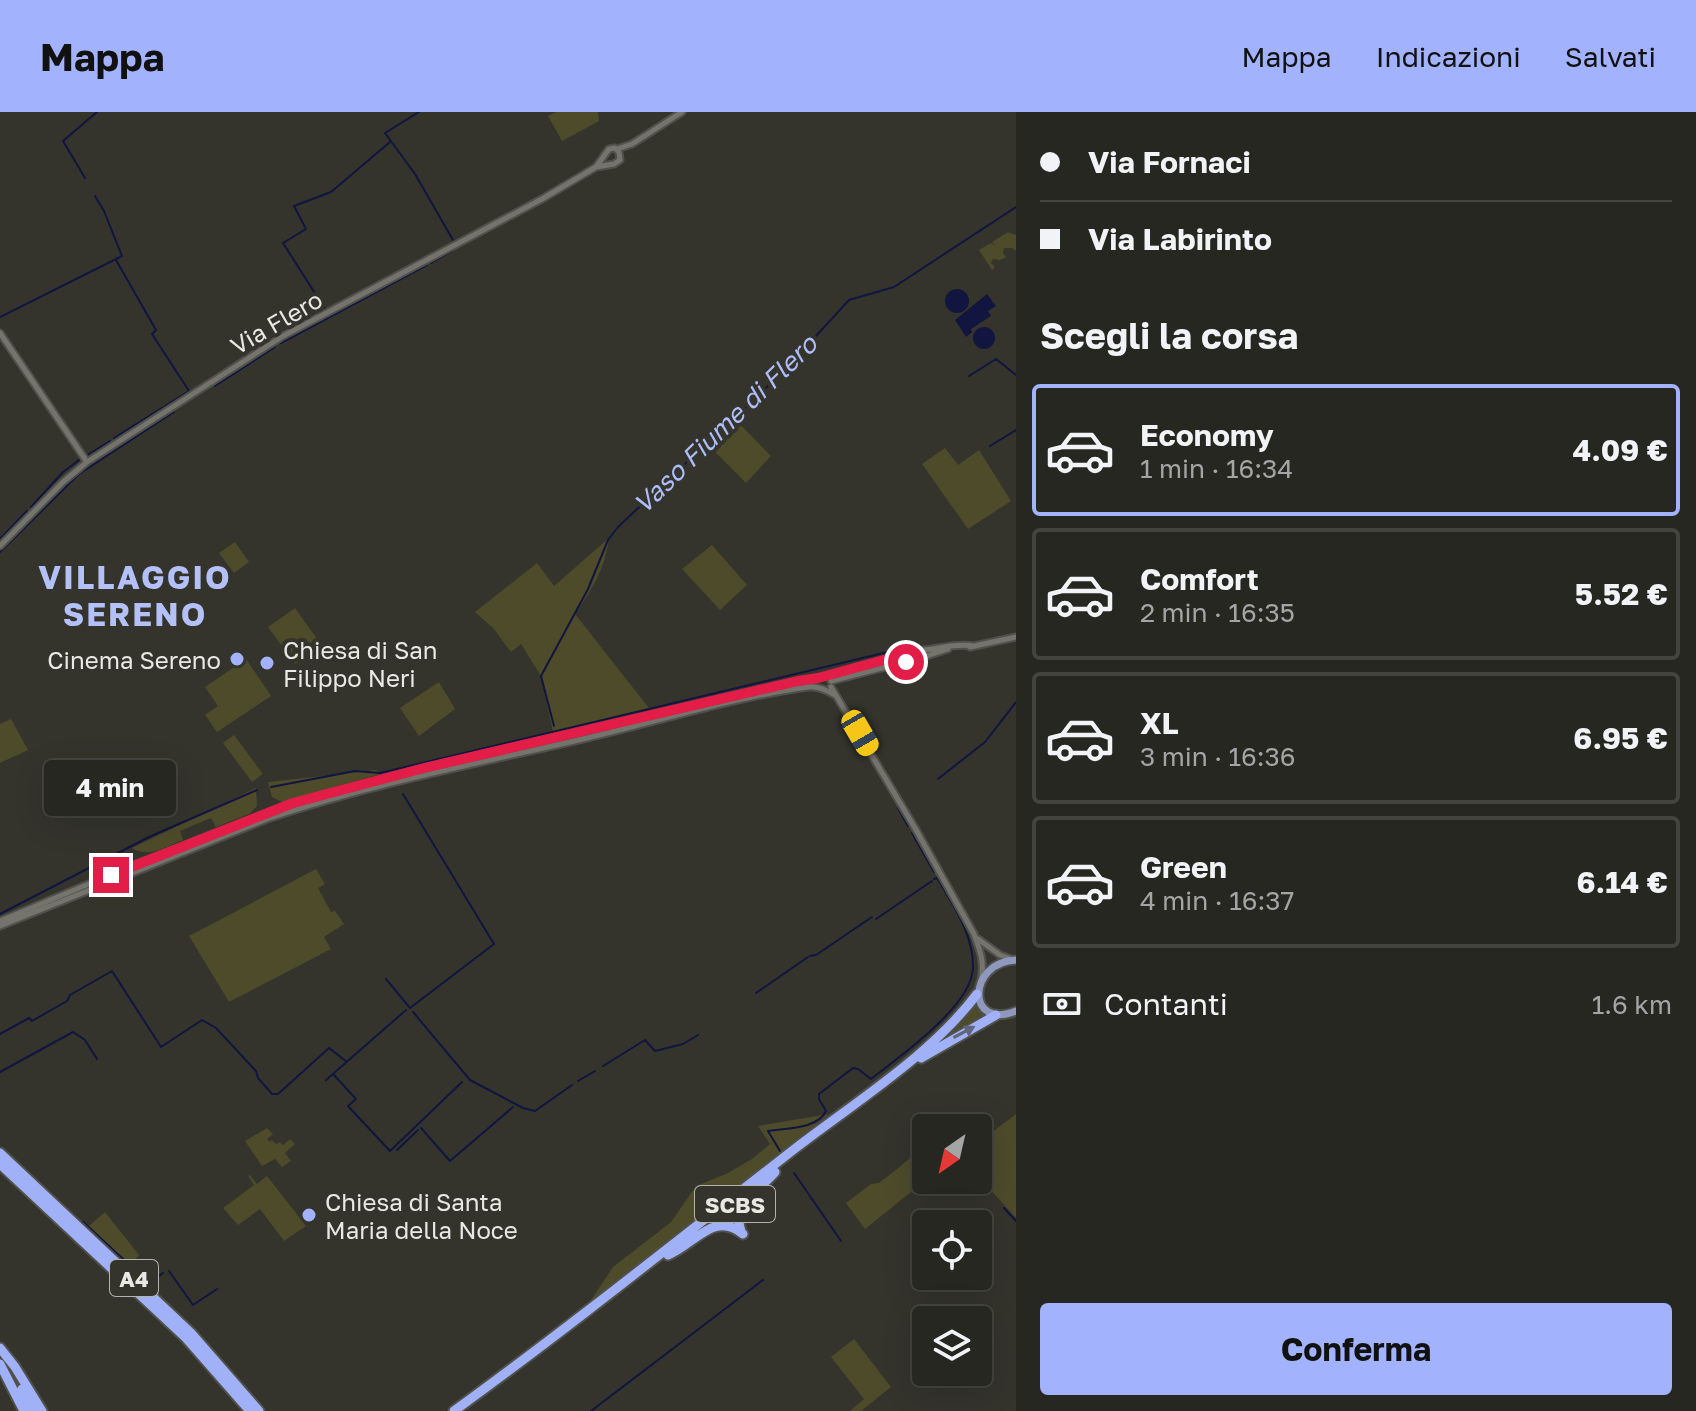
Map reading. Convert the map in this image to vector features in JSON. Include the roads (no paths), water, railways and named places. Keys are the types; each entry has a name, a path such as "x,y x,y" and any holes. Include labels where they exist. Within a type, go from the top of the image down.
{"highway":[{"name":"SCBS","path":"461,1409 924,1049 966,1008 978,989"},
{"name":"SCBS","path":"476,1397 668,1255 925,1055 996,1015"},
{"name":"A4","path":"0,1153 191,1333 259,1411"},
{"name":"A4","path":"0,1164 186,1338 250,1411"},
{"path":"668,1255 720,1224 743,1234 738,1219 740,1208 775,1172"},
{"path":"0,1348 33,1411"},
{"path":"0,1348 42,1411"},
{"path":"0,1364 24,1411"}],"main road":[{"name":"SCBS","path":"978,989 992,967 1006,960 1015,960"},
{"path":"978,989 981,1006 996,1015"},
{"name":"SCBS","path":"996,1015 1016,1011"}],"street":[{"path":"596,167 616,163 619,152 682,112"},
{"path":"596,167 609,149 619,152"},
{"path":"604,156 610,164"},
{"name":"Via Flero","path":"0,546 87,462 296,328 542,199 596,167"},
{"path":"0,333 87,462"},
{"path":"691,710 817,687 902,655 907,649 915,655 1016,637"},
{"path":"902,655 905,662"},
{"path":"829,683 911,663 915,655"},
{"path":"817,687 818,678"},
{"path":"0,924 293,803 424,768 691,710 818,678 829,683 860,733 974,934 981,951 983,969 978,989"},
{"path":"974,934 1000,955 1015,960"}],"waterway":[{"path":"85,178 63,141 97,112"},
{"path":"419,112 385,133 415,174 453,240"},
{"path":"325,309 283,243 306,229 294,206 331,192 390,142"},
{"path":"0,317 122,256 95,196"},
{"name":"Vaso Fiume di Flero","path":"554,726 541,676 588,589 608,540 618,527 783,372 849,300 894,287 1016,207"},
{"path":"431,263 452,251"},
{"path":"114,438 189,391 152,334 156,330 116,260"},
{"path":"281,343 427,265"},
{"path":"298,323 318,313"},
{"path":"272,338 291,327"},
{"path":"257,348 268,341"},
{"path":"215,386 275,347"},
{"path":"969,376 996,359 1016,375"},
{"path":"0,552 79,474 174,412"},
{"path":"990,446 1016,430"},
{"path":"86,456 110,441"},
{"path":"31,507 63,472 79,460"},
{"path":"0,539 27,511"},
{"path":"271,787 355,771 380,773 896,650"},
{"path":"938,779 985,742 1016,702"},
{"path":"0,914 149,837 257,790"},
{"name":"Vaso Fiume di Flero","path":"386,979 410,1008 494,944 403,794"},
{"path":"898,808 908,826"},
{"path":"912,833 934,872"},
{"path":"780,1151 768,1131 801,1127 822,1117 826,1111 819,1094 853,1068 871,1079 932,1030 961,998 973,968 970,944 956,910 937,878 934,879"},
{"path":"876,919 932,881"},
{"path":"810,956 872,917"},
{"path":"756,993 808,957"},
{"name":"Vaso Fiume di Flero","path":"0,1034 29,1018 32,1021 112,971 161,1047 202,1020 216,1028 256,1071 272,1094 278,1094 329,1048 347,1062"},
{"name":"Vaso Fiume di Flero","path":"326,1080 406,1010"},
{"path":"413,1012 470,1080 523,1108 535,1111 572,1085"},
{"path":"0,1072 73,1032 85,1040 97,1059"},
{"path":"603,1066 645,1040 655,1051 683,1044 698,1035"},
{"path":"578,1081 595,1071"},
{"path":"333,1074 356,1099 348,1106 390,1151 462,1082"},
{"path":"421,1128 450,1161 513,1107"},
{"path":"397,1150 418,1130"},
{"path":"794,1173 841,1241"},
{"path":"1004,1208 1016,1221"},
{"path":"83,1222 149,1283 163,1273"},
{"path":"169,1271 193,1305 217,1289"},
{"path":"591,1411 763,1280"}],"place":[{"name":"Cinema Sereno","path":"237,659"},
{"name":"Chiesa di San Filippo Neri","path":"267,663"},
{"name":"Chiesa di Santa Maria della Noce","path":"309,1215"}],"district":[{"name":"VILLAGGIO SERENO","path":"135,596"}]}
